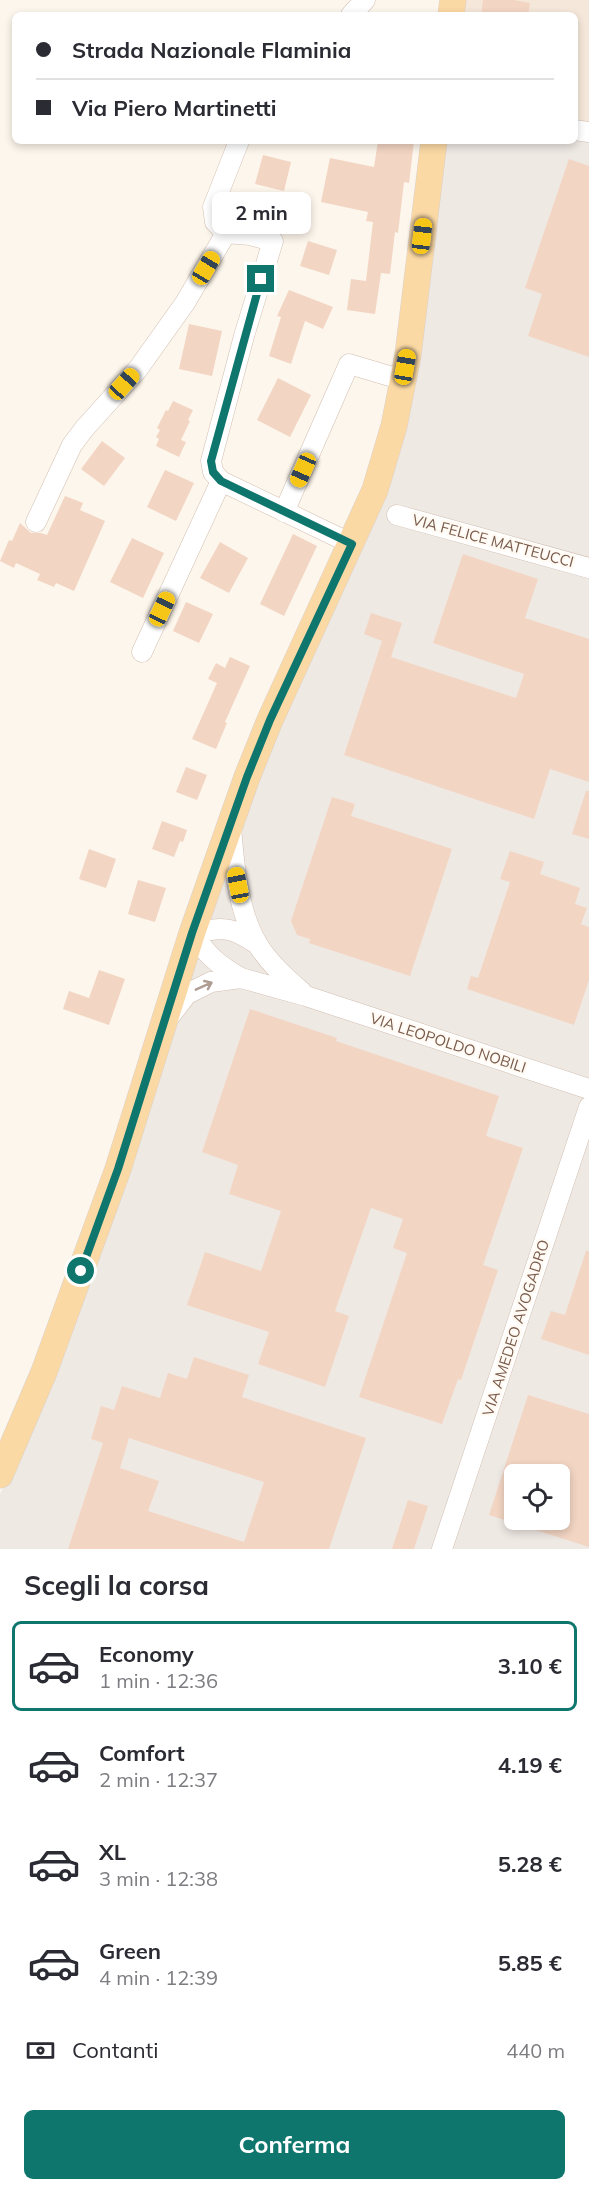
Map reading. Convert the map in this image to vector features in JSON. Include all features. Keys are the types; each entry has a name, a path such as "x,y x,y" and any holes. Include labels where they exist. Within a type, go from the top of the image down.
{"main road":[{"path":"0,1475 44,1372 118,1169 192,933 231,821 270,720 375,490 394,426 403,380 434,144"}],"street":[{"path":"354,12 365,0"},
{"path":"238,144 213,207 215,222 226,233 250,235 273,241 244,336 211,461 213,472 221,481 352,544"},
{"path":"36,522 72,445 138,369 184,303 226,233"},
{"path":"284,512 349,364 403,380"},
{"path":"142,652 221,481"},
{"name":"VIA FELICE MATTEUCCI","path":"397,515 589,568"},
{"name":"VIA LEOPOLDO NOBILI","path":"231,821 234,863 243,907 257,944"},
{"name":"VIA LEOPOLDO NOBILI","path":"306,996 279,971 257,944 238,931 215,928 192,933 204,951 220,967 241,978 306,996 589,1089"},
{"name":"VIA LEOPOLDO NOBILI","path":"163,1025 187,994 211,982 241,978"},
{"name":"VIA AMEDEO AVOGADRO","path":"442,1549 589,1107"}],"shaded area":[{"path":"463,0 589,0 589,124 578,122 578,12 461,12"},
{"path":"578,138 589,140 589,1549 0,1549 0,1494 53,1376 241,820 286,714 362,549 442,144 578,144"}],"building":[{"path":"483,0 514,0 530,3 528,12 481,12"},
{"path":"378,144 414,144 409,183 404,182 390,274 381,273 375,314 347,310 351,279 366,281 373,222 366,221 368,212 321,202 330,158 374,167"},
{"path":"263,155 291,162 284,191 255,184"},
{"path":"569,159 589,166 589,357 528,336 542,294 525,288"},
{"path":"308,241 337,250 329,275 300,266"},
{"path":"289,290 333,307 323,329 305,321 291,364 269,356 281,317 277,316"},
{"path":"189,324 222,331 212,376 179,369"},
{"path":"278,378 311,395 290,437 257,420"},
{"path":"173,401 193,410 181,440 186,442 179,457 156,446 159,439 156,437 160,430 157,428"},
{"path":"102,441 125,458 104,486 81,469"},
{"path":"165,470 194,483 176,521 147,507"},
{"path":"65,496 83,503 80,510 105,521 74,591 56,583 54,587 37,580 40,574 16,563 14,568 0,561 9,540 12,541 20,523 31,533 47,535"},
{"path":"293,534 317,546 284,616 260,604"},
{"path":"132,538 164,553 143,598 110,582"},
{"path":"220,542 248,558 229,593 200,578"},
{"path":"463,554 538,579 525,618 589,639 589,782 550,769 534,819 344,755 382,641 364,634 371,613 402,623 391,657 516,698 524,674 433,643"},
{"path":"186,602 213,614 199,643 173,631"},
{"path":"230,657 250,666 225,722 227,723 216,749 192,739 217,683 208,679 216,663 225,668"},
{"path":"186,767 207,775 197,800 176,792"},
{"path":"586,791 589,791 589,839 572,834"},
{"path":"332,797 355,804 351,816 452,849 410,976 309,943 310,939 297,935 291,921"},
{"path":"162,821 187,830 174,857 152,849"},
{"path":"89,849 116,859 106,888 79,879"},
{"path":"510,851 544,862 540,874 580,888 575,904 587,908 581,924 589,927 589,980 574,1025 467,989 471,976 478,978 510,882 500,879"},
{"path":"138,880 166,888 155,922 128,914"},
{"path":"99,970 125,979 109,1025 63,1009 69,991 89,998"},
{"path":"250,1009 337,1038 336,1041 499,1096 486,1136 523,1148 483,1265 498,1270 461,1380 458,1379 442,1424 359,1397 407,1253 393,1248 403,1219 371,1208 335,1311 349,1316 325,1387 258,1364 269,1332 187,1305 205,1252 261,1271 281,1211 229,1194 238,1165 202,1152"},
{"path":"586,1251 589,1251 589,1355 541,1339 551,1311 565,1315"},
{"path":"194,1357 249,1375 242,1397 366,1438 329,1549 68,1549 103,1443 91,1439 101,1406 114,1410 122,1386 160,1398 168,1373 187,1379","holes":["129,1438 264,1482 244,1542 148,1511 159,1481 120,1468"]},
{"path":"528,1395 589,1414 589,1547 536,1530 570,1530 570,1464 506,1464"},
{"path":"504,1469 504,1520 489,1515"},
{"path":"408,1500 428,1506 414,1549 392,1549"}],"route":[{"path":"81,1271 118,1169 192,933 247,777 270,720 352,544 221,481 213,472 211,461 261,279"}]}
